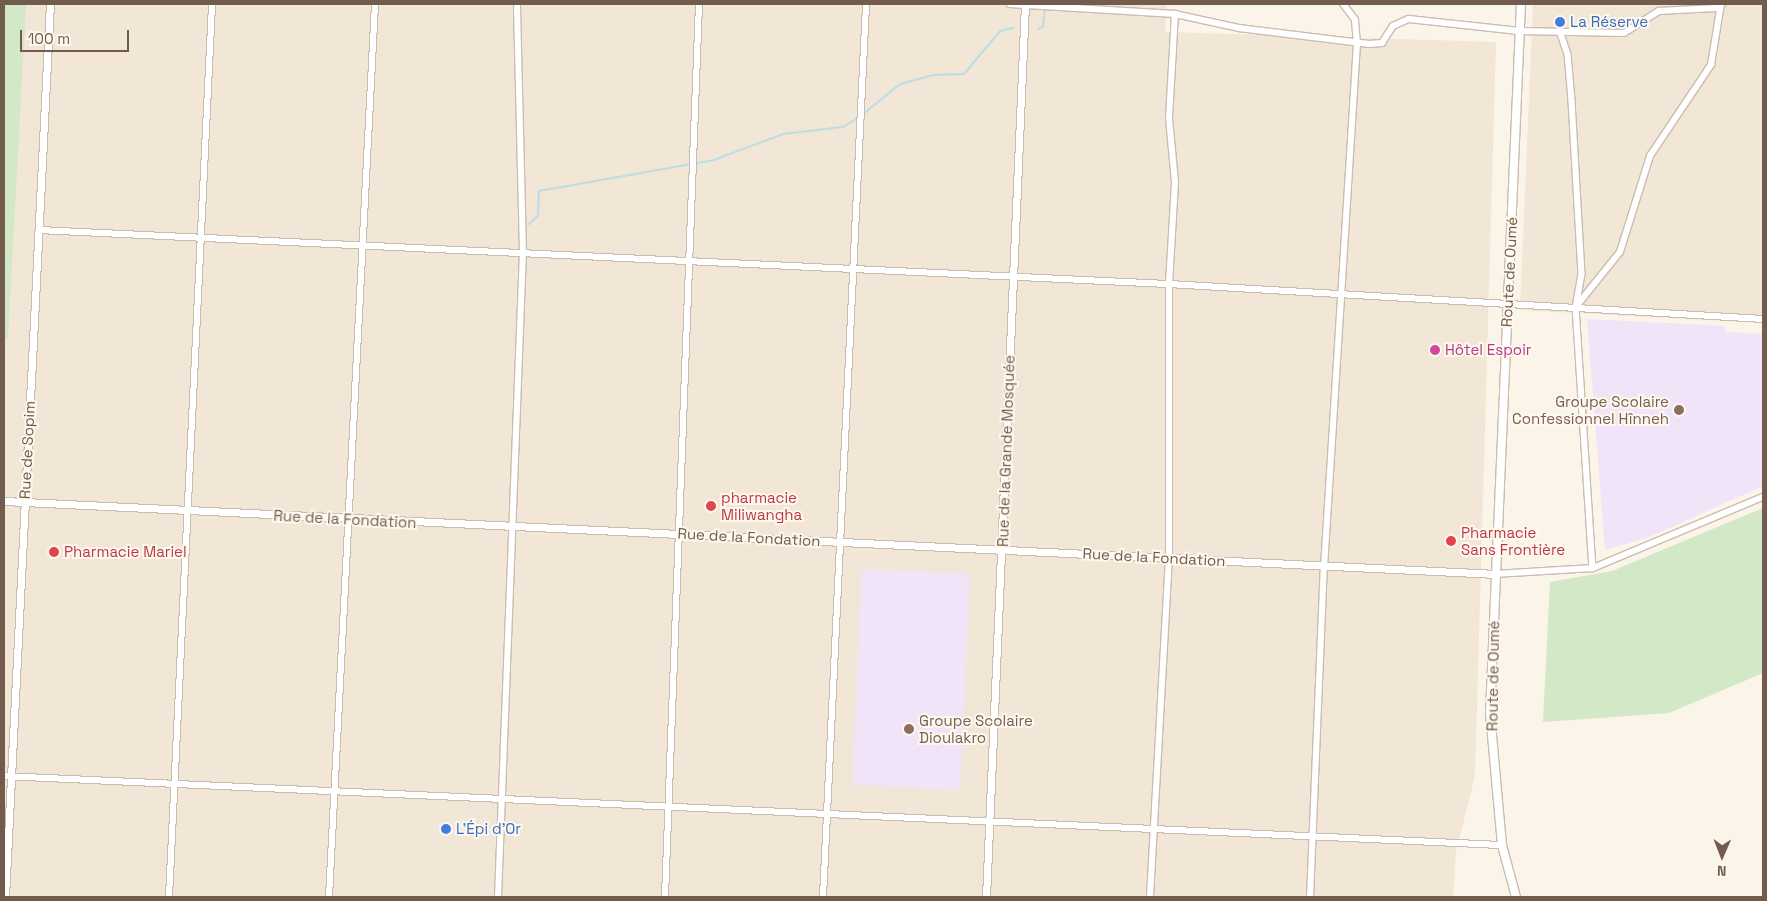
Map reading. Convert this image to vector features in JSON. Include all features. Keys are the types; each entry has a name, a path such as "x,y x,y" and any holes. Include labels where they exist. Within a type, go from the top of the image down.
{"main road":[{"name":"Route de Oumé","path":"1516,897 1502,845 1490,713 1521,4"}],"street":[{"name":"Rue de Sopim","path":"5,897 7,776 24,502 50,4"},
{"path":"169,897 212,4"},
{"path":"329,897 375,4"},
{"path":"498,897 524,253 516,4"},
{"path":"665,897 680,533 686,261 699,4"},
{"path":"823,897 866,4"},
{"path":"1010,4 1175,14 1356,44 1382,42 1393,26 1409,18 1520,31 1624,33 1660,12 1721,4 1711,65 1650,156 1620,252 1576,307"},
{"name":"Rue de la Grande Mosquée","path":"986,897 1003,550 1011,276 1025,4"},
{"path":"1310,897 1324,568 1356,44 1355,20 1343,4"},
{"path":"1150,897 1170,558 1169,284 1175,182 1169,118 1175,14"},
{"path":"1560,31 1568,54 1572,101 1582,274 1576,307 1593,568"},
{"path":"39,230 1169,284 1763,319"},
{"path":"1495,574 1593,568 1763,497"},
{"name":"Rue de la Fondation","path":"4,501 513,528 680,533 1170,558 1324,568 1495,574"},
{"path":"7,776 174,781 669,806 827,811 1502,845"}],"shaded area":[{"path":"4,4 1167,4 1165,32 1496,42 1475,776 1456,852 1453,897 4,897"},
{"path":"1533,4 1763,4 1763,323 1520,310"},
{"name":"Groupe Scolaire Confessionnel Hînneh","path":"1587,319 1725,326 1725,332 1763,334 1763,486 1647,538 1605,550"},
{"name":"Groupe Scolaire Dioulakro","path":"862,569 970,574 960,790 852,785"}],"green space":[{"path":"4,4 26,4 8,337 4,340"},
{"path":"1763,508 1763,673 1669,713 1543,722 1550,582 1612,571"}],"waterway":[{"path":"1038,29 1043,27 1045,7"},
{"path":"862,115 900,84 933,75 964,74 1000,31 1014,28"},
{"path":"529,224 538,216 539,191 714,160 783,134 843,127 858,118"}],"place":[{"name":"La Réserve","path":"1560,22"},
{"name":"Hôtel Espoir","path":"1435,350"},
{"name":"Groupe Scolaire Confessionnel Hînneh","path":"1679,410"},
{"name":"pharmacie Miliwangha","path":"711,506"},
{"name":"Pharmacie Sans Frontière","path":"1451,541"},
{"name":"Pharmacie Mariel","path":"54,552"},
{"name":"Groupe Scolaire Dioulakro","path":"909,729"},
{"name":"L'Épi d'Or","path":"446,829"}]}
